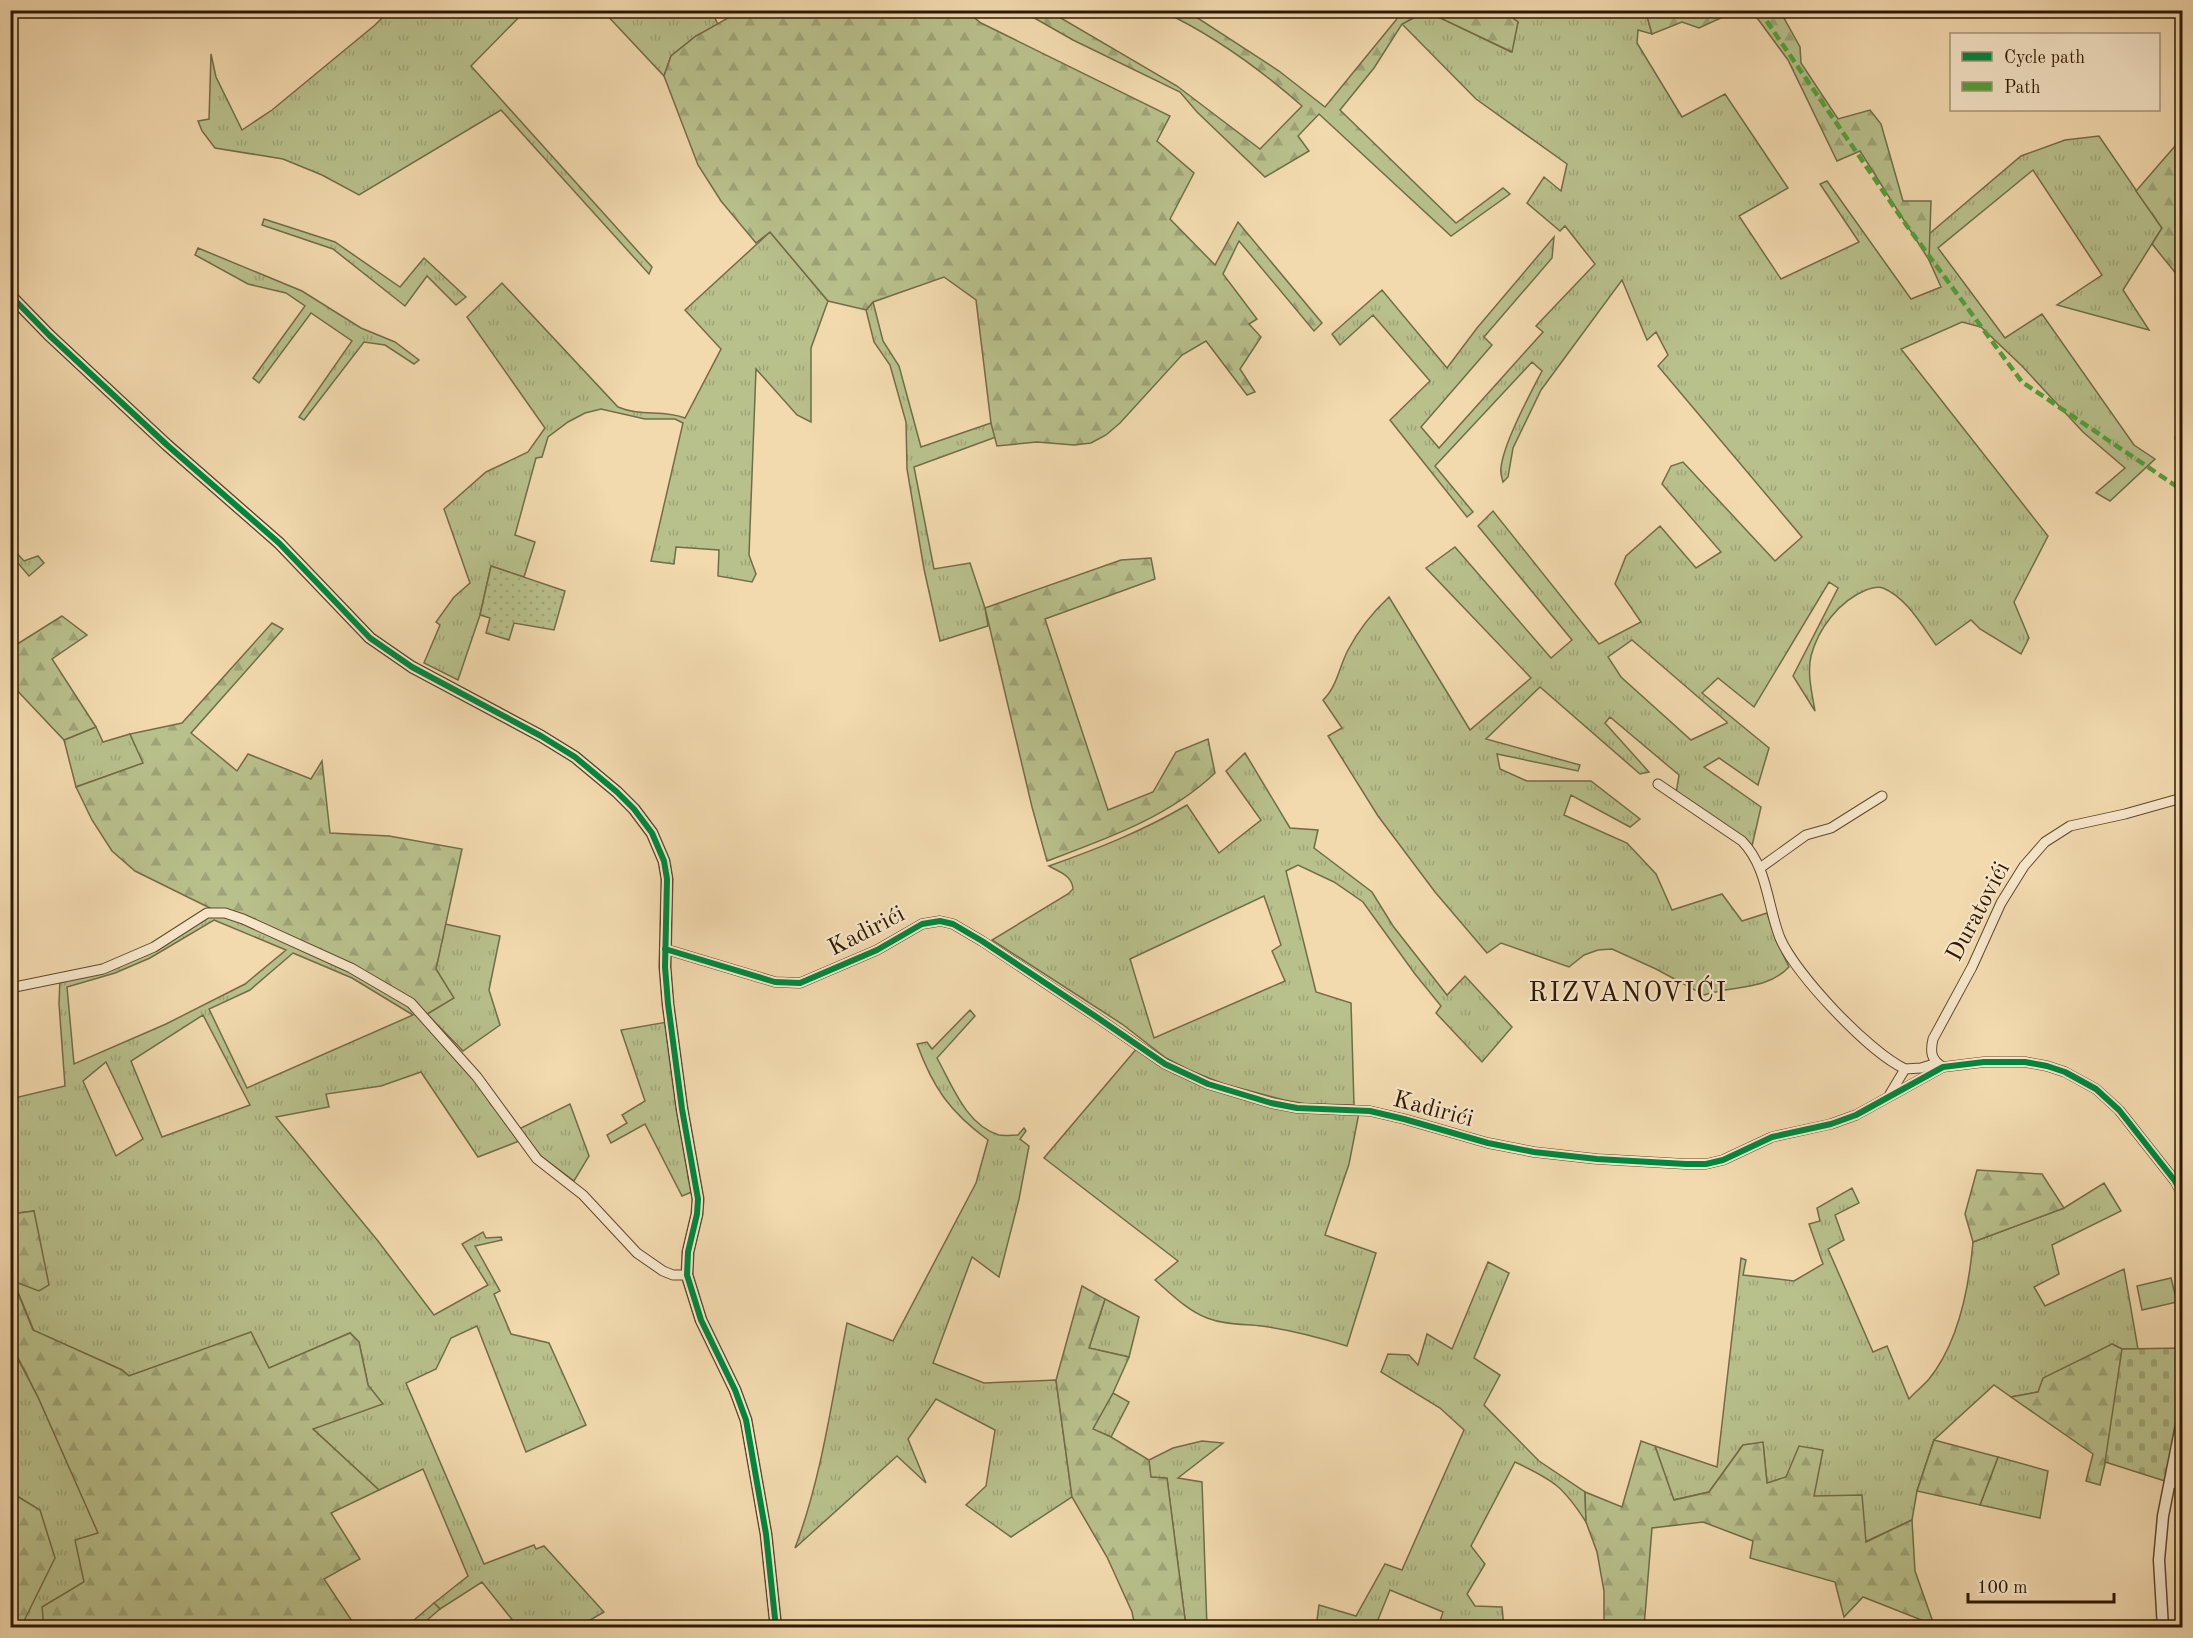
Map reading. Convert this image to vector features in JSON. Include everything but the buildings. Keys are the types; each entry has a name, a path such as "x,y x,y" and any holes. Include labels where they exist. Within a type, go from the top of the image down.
{"street":[{"path":"12,299 167,445 279,543 370,638 412,667 532,730 575,757 617,792 634,809 652,833 664,861 667,879 665,949 668,1004 682,1109 698,1199 688,1252 687,1275 701,1320 735,1390 746,1420 766,1534 776,1628"},
{"path":"1658,784 1742,841 1760,868 1780,937 1791,958 1853,1030 1905,1069 1940,1065"},
{"path":"1760,868 1806,835 1831,828 1882,796"},
{"name":"Duratovići","path":"1940,1065 1932,1058 1931,1049 1937,1029 1972,967 2001,903 2033,855 2057,833 2070,826 2182,798"},
{"path":"10,988 104,969 154,947 207,914 225,913 243,919 351,968 411,1003 477,1077 537,1159 583,1195 637,1253 663,1271 673,1275 687,1275"},
{"name":"Kadirići","path":"665,949 775,982 800,982 877,950 922,924 940,921 953,924 982,941 1165,1064 1208,1084 1271,1103 1297,1108 1370,1112 1404,1119 1488,1143 1534,1152 1597,1159 1707,1164 1737,1155 1773,1137 1842,1120 1887,1098 1940,1065 2025,1062 2047,1066 2080,1079 2109,1099 2175,1181 2182,1194"},
{"path":"1887,1098 1905,1069"},
{"path":"2163,1628 2159,1560 2163,1516 2177,1484 2182,1420"}],"green space":[{"path":"390,10 525,11 471,66 652,267 649,274 501,110 359,195 322,175 283,159 215,148 202,131 198,121 209,119 211,54 216,77 242,130 272,110"},
{"path":"742,10 966,11 981,23 1170,116 1157,141 1194,173 1170,219 1215,265 1238,222 1322,323 1314,331 1239,241 1223,274 1257,319 1249,324 1261,337 1240,369 1255,392 1247,395 1206,341 1182,355 1120,423 1106,435 1091,443 1074,445 1037,442 997,446 991,423 976,300 944,277 873,302 866,310 828,301 770,232 756,243 721,201 698,165 664,76 671,56 696,36"},
{"path":"603,11 712,11 718,25 696,36 671,56 664,76"},
{"path":"1022,11 1049,11 1177,86 1260,149 1302,106 1235,54 1199,30 1162,11 1187,11 1279,71 1325,107 1401,11 1426,11 1402,24 1374,68 1340,110 1456,223 1503,188 1510,194 1451,236 1319,114 1298,136 1309,151 1265,177 1197,112 1180,92 1073,40"},
{"path":"1426,11 1511,52 1518,22 1504,11 1654,11 1647,16 1652,34 1638,30 1637,43 1682,117 1725,94 1788,188 1739,216 1781,279 1859,242 1820,184 1827,181 1911,299 1941,287 1929,260 1929,234 2021,156 2065,140 2099,136 2162,228 2123,290 2149,330 2057,305 2102,275 2033,170 1938,248 2005,338 2042,314 2134,445 2155,459 2110,501 2096,493 2125,468 2083,432 2022,366 1981,327 1962,322 1901,349 2048,536 2014,602 2029,638 2021,654 1980,629 1971,620 1936,645 1907,605 1892,593 1877,587 1847,601 1824,626 1814,646 1811,656 1810,684 1815,711 1793,676 1838,588 1829,582 1754,707 1718,678 1702,693 1769,748 1758,785 1719,758 1704,767 1761,807 1752,846 1676,794 1679,775 1610,717 1605,723 1649,772 1640,774 1540,687 1486,739 1580,765 1578,771 1497,754 1500,769 1527,781 1591,781 1640,819 1630,827 1571,795 1564,815 1627,843 1656,874 1672,910 1722,894 1742,921 1767,913 1776,940 1789,967 1780,975 1760,984 1704,995 1612,949 1598,950 1584,955 1569,967 1501,943 1487,953 1435,892 1378,816 1328,736 1342,728 1323,700 1332,689 1356,636 1389,597 1470,730 1531,678 1426,568 1455,547 1551,658 1572,640 1478,526 1493,511 1599,644 1641,622 1615,584 1626,556 1660,526 1696,568 1721,552 1662,484 1671,466 1683,462 1775,561 1802,537 1658,366 1668,355 1656,332 1647,340 1622,280 1541,390 1513,448 1508,477 1503,482 1501,470 1507,446 1542,371 1532,362 1435,466 1473,512 1467,517 1390,420 1430,381 1373,315 1340,345 1332,334 1382,290 1447,368 1477,328 1554,237 1552,258 1484,337 1492,345 1421,427 1439,448 1543,332 1536,326 1595,264 1565,226 1560,231 1527,203 1544,177 1561,191 1567,164 1476,99 1402,24","holes":["1632,640 1727,722 1691,740 1621,677 1608,657"]},
{"path":"1426,11 1504,11 1518,22 1512,52"},
{"path":"1654,11 1736,11 1699,28 1682,22 1652,34 1647,16"},
{"path":"1752,11 1780,11 1800,47 1801,63 1838,119 1870,110 1881,124 1903,201 1931,201 1929,260 1860,151 1837,161 1788,60"},
{"path":"2182,138 2182,281 2152,244 2162,228 2136,191"},
{"path":"264,219 335,242 400,287 424,258 466,297 456,305 427,276 405,306 333,249 262,225"},
{"path":"770,232 828,301 811,348 811,422 797,415 756,369 749,555 756,574 752,582 718,576 719,550 676,547 674,564 651,561 683,423 675,419 645,419 601,409 585,413 548,437 542,457 536,458 515,535 535,542 524,577 491,566 480,615 458,680 424,663 440,625 436,622 454,597 470,583 444,509 486,472 528,452 545,428 467,317 502,283 618,407 635,412 677,415 685,418 721,349 685,310"},
{"path":"198,248 302,291 361,328 395,342 419,360 414,364 385,345 364,342 304,420 299,417 352,341 311,313 259,383 253,378 305,306 286,293 248,284 195,255"},
{"path":"873,302 883,341 899,366 921,447 991,423 996,437 914,467 934,569 970,563 985,608 988,626 940,641 924,569 907,469 906,422 890,365 874,342 866,310"},
{"path":"2182,430 2182,479 2175,437"},
{"path":"10,546 24,561 38,556 44,563 29,576 11,555"},
{"path":"1151,558 1155,579 1045,619 1108,810 1153,792 1176,752 1208,739 1215,773 1178,802 1136,825 1047,861 985,608 1121,560"},
{"path":"491,566 565,591 554,630 514,623 509,640 486,633 490,618 480,615"},
{"path":"62,616 87,635 52,659 96,727 64,740 10,683 11,648"},
{"path":"272,623 283,629 191,733 237,771 248,754 311,779 322,761 330,833 389,836 462,849 436,969 454,998 427,1014 358,971 216,911 135,871 112,851 92,820 76,787 143,763 130,734 182,723"},
{"path":"96,727 103,742 130,734 144,763 76,787 64,740"},
{"path":"1245,753 1290,828 1318,830 1314,848 1372,892 1393,926 1447,995 1465,976 1512,1027 1482,1062 1436,1013 1441,1006 1363,902 1334,882 1298,865 1286,871 1316,992 1351,1003 1354,1105 1306,1104 1284,1100 1224,1084 1189,1070 1166,1058 1122,1024 992,940 1073,889 1068,877 1049,866 1120,839 1187,805 1219,853 1261,820 1226,771","holes":["1264,896 1281,945 1272,951 1285,981 1154,1038 1130,959"]},
{"path":"216,911 358,971 432,1022 522,1140 478,1157 421,1072 381,1086 326,1094 329,1107 276,1117 378,1241 434,1315 488,1285 462,1244 483,1232 486,1238 501,1237 502,1240 475,1246 500,1291 494,1294 511,1334 549,1343 586,1425 526,1452 477,1326 451,1338 436,1369 406,1383 484,1564 534,1545 536,1549 544,1546 604,1612 578,1627 518,1627 482,1582 440,1609 434,1603 468,1576 423,1469 379,1490 312,1428 368,1385 359,1342 350,1333 268,1369 251,1333 129,1376 122,1370 34,1331 13,1280 34,1211 11,1214 11,1172 17,1169 11,1136 10,1099 65,1086 59,1004 60,978 107,968","holes":["214,920 286,950 245,984 166,1024 74,1064 67,987 115,973 150,958","293,953 352,978 413,1015 247,1088 209,1009 250,990","203,1015 250,1105 162,1137 131,1061","106,1062 143,1139 116,1156 83,1081"]},
{"path":"445,924 500,936 489,990 500,1025 463,1051 427,1014 453,998 436,969"},
{"path":"970,1010 975,1016 937,1058 961,1103 978,1123 999,1135 1018,1135 1024,1128 1026,1131 1020,1139 1029,1146 1019,1199 999,1277 972,1257 933,1363 984,1383 1056,1380 1072,1497 1011,1537 966,1505 986,1486 995,1430 936,1399 908,1439 926,1483 897,1456 795,1548 819,1465 847,1323 893,1341 976,1183 988,1140 963,1119 944,1098 917,1044 927,1042 932,1049"},
{"path":"667,1022 694,1191 682,1196 645,1124 611,1143 607,1135 627,1123 622,1115 645,1101 621,1030"},
{"path":"1138,1047 1166,1066 1272,1105 1359,1113 1349,1164 1325,1235 1376,1253 1347,1346 1262,1326 1221,1322 1193,1311 1155,1280 1178,1261 1044,1158"},
{"path":"570,1104 589,1156 574,1181 541,1156 519,1129"},
{"path":"1977,1170 2042,1174 2064,1208 1973,1242 1965,1214"},
{"path":"2104,1183 2121,1211 2052,1245 2059,1274 2034,1287 2045,1306 2124,1269 2138,1349 2122,1349 2112,1344 2038,1392 2011,1397 1994,1385 1934,1440 1917,1491 1912,1520 1865,1542 1814,1497 1786,1477 1767,1484 1763,1443 1743,1445 1709,1492 1673,1500 1655,1446 1717,1467 1741,1258 1746,1260 1743,1275 1794,1281 1823,1264 1809,1224 1820,1221 1817,1208 1852,1188 1859,1203 1835,1215 1844,1240 1828,1249 1873,1352 1887,1346 1909,1399 1929,1379 1955,1332 1969,1278 1973,1242 2064,1208"},
{"path":"34,1211 49,1285 39,1291 13,1281 33,1330 122,1370 129,1376 251,1332 269,1368 350,1333 359,1342 368,1385 383,1404 313,1429 379,1490 331,1513 360,1559 324,1579 356,1627 44,1627 42,1607 84,1582 75,1540 98,1533 38,1397 11,1344 11,1214"},
{"path":"1488,1262 1509,1273 1474,1358 1500,1375 1484,1405 1539,1461 1585,1492 1586,1522 1571,1500 1556,1485 1515,1462 1471,1546 1485,1564 1467,1594 1475,1606 1502,1607 1504,1627 1438,1627 1443,1612 1390,1590 1375,1627 1316,1628 1319,1605 1356,1616 1385,1564 1402,1570 1464,1430 1440,1408 1381,1372 1388,1354 1409,1355 1418,1365 1427,1334 1452,1349"},
{"path":"2171,1278 2177,1302 2142,1310 2137,1286"},
{"path":"1082,1286 1105,1299 1089,1348 1129,1357 1093,1429 1149,1460 1151,1477 1167,1478 1186,1627 1135,1627 1132,1612 1107,1557 1072,1497 1056,1380"},
{"path":"1105,1299 1139,1317 1129,1357 1089,1348"},
{"path":"10,1344 38,1397 99,1534 84,1582 43,1607 44,1627 20,1627 39,1510 11,1492"},
{"path":"2112,1344 2122,1349 2109,1447 2100,1485 2086,1481 2093,1454 2011,1397 2038,1392 2043,1378"},
{"path":"2182,1348 2182,1398 2168,1482 2105,1462 2122,1349"},
{"path":"1113,1393 1129,1402 1111,1437 1092,1429"},
{"path":"1934,1440 1998,1457 1980,1505 1917,1491"},
{"path":"1202,1441 1223,1443 1178,1478 1202,1482 1207,1627 1186,1627 1167,1479 1150,1477 1149,1460 1173,1448"},
{"path":"1641,1441 1655,1446 1674,1500 1709,1492 1743,1445 1763,1442 1767,1483 1786,1477 1799,1446 1823,1450 1814,1496 1862,1495 1866,1542 1912,1520 1915,1571 1934,1625 1863,1597 1844,1617 1835,1582 1750,1558 1753,1541 1703,1522 1652,1528 1644,1627 1604,1627 1604,1591 1597,1552 1586,1522 1585,1492 1622,1507"},
{"path":"1998,1457 2048,1471 2040,1518 1980,1505"},
{"path":"10,1492 40,1510 55,1558 21,1627 11,1627"},
{"path":"434,1603 440,1609 419,1627 406,1627"}],"marked path":[{"path":"1759,10 1907,226 2022,382 2182,490"}],"cycle path":[{"path":"10,295 49,335 167,445 279,543 370,638 412,667 541,736 575,757 617,792 634,809 652,833 664,861 667,879 665,967 668,1004 682,1109 698,1199 688,1252 687,1275 701,1320 735,1390 746,1420 766,1534 776,1628"},
{"path":"665,949 775,982 800,983 877,950 922,924 940,921 953,924 982,941 1165,1064 1208,1084 1271,1103 1297,1108 1370,1111 1488,1143 1534,1152 1597,1159 1706,1164 1723,1160 1772,1137 1831,1124 1856,1115 1943,1067 1984,1062 2025,1062 2065,1072 2096,1089 2119,1110 2175,1181 2182,1194"}],"district":[{"name":"RIZVANOVIĆI","path":"1628,993"}]}
